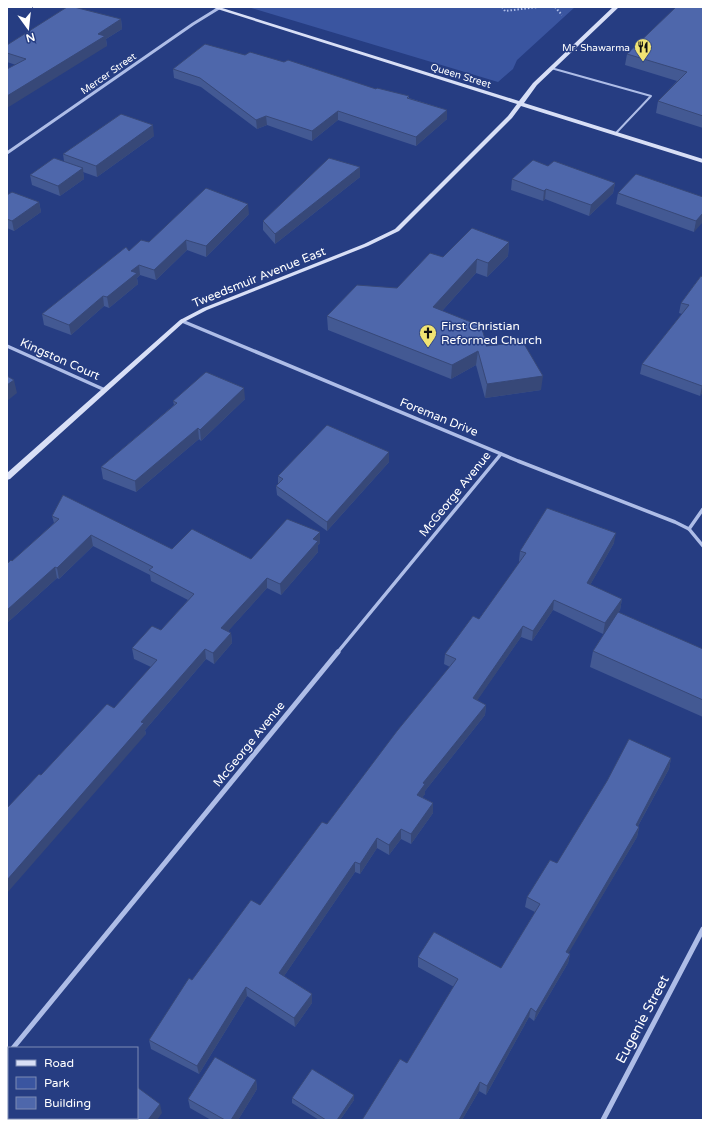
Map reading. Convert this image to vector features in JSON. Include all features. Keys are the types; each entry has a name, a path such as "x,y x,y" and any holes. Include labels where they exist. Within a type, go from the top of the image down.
{"street":[{"name":"Queen Street","path":"218,7 703,161"},
{"name":"Mercer Street","path":"7,153 218,7"},
{"name":"Tweedsmuir Avenue East","path":"7,477 182,321 205,309 366,246 397,230 510,117 535,84 616,7"},
{"name":"Foreman Drive","path":"182,321 501,454 689,529"},
{"name":"Kingston Court","path":"7,346 105,390"},
{"name":"McGeorge Avenue","path":"13,1047 501,454"},
{"path":"703,510 689,529 703,546"},
{"name":"Eugenie Street","path":"603,1120 703,929"}],"lane":[{"path":"551,68 651,96 616,133"}],"path":[{"path":"502,7 505,11 538,7"},
{"path":"555,7 562,15"}],"green space":[{"path":"248,7 575,7 517,60 513,69 498,82"}],"building":[{"path":"67,7 74,7 121,19 98,34 105,36 7,96 7,69 26,59 7,53 7,45"},
{"path":"676,7 703,7 703,116 658,101 687,72 627,54"},
{"path":"205,44 245,55 250,52 284,62 288,60 376,89 409,96 407,98 447,110 416,137 338,111 312,131 266,116 256,120 200,78 173,69"},
{"path":"121,114 153,125 96,166 63,154"},
{"path":"54,158 83,168 58,186 30,175"},
{"path":"329,158 360,167 275,234 263,221"},
{"path":"533,160 548,166 554,161 615,183 591,205 546,189 544,191 512,179"},
{"path":"636,174 703,197 703,213 696,221 618,193"},
{"path":"206,188 248,204 206,246 186,240 154,270 139,265 131,271 137,273 107,297 103,296 69,325 42,314 126,247 129,251 141,240 149,242"},
{"path":"12,192 39,202 12,221 7,219 7,195"},
{"path":"472,228 509,242 488,263 477,259 433,307 481,326 487,345 486,346 523,342 543,376 487,384 478,351 452,365 327,316 357,285 397,288 430,253 443,257"},
{"path":"701,276 703,277 702,386 642,364 689,305 681,303"},
{"path":"206,372 244,388 200,430 198,428 135,481 101,467 177,403 173,401"},
{"path":"7,376 14,380 7,385"},
{"path":"327,425 389,452 327,522 276,486 283,479 278,476"},
{"path":"63,495 172,549 192,529 251,559 287,519 320,532 313,539 318,541 280,584 267,578 221,628 231,633 213,653 205,649 141,722 144,723 7,880 7,808 39,774 41,775 107,704 114,708 157,660 132,648 152,626 161,630 194,594 149,570 153,567 91,535 57,568 55,567 7,610 7,564 59,519 52,516"},
{"path":"547,508 616,533 587,583 622,599 605,623 554,600 533,631 523,626 473,698 486,705 423,783 425,784 417,795 433,803 411,834 401,829 389,845 377,838 360,864 355,862 279,973 312,994 294,1018 246,987 197,1066 149,1040 189,978 192,980 251,900 260,905 322,822 327,824 397,731 456,659 445,654 473,616 479,619 526,553 520,551"},
{"path":"618,612 703,649 703,700 593,651"},
{"path":"629,739 671,758 636,825 639,827 566,952 570,954 536,1012 531,1008 487,1086 480,1082 459,1120 362,1120 400,1059 407,1063 458,979 418,957 434,932 501,968 540,904 527,897 550,860 557,863 607,781"},
{"path":"215,1057 256,1080 231,1120 225,1120 188,1099"},
{"path":"312,1069 354,1095 337,1120 326,1120 292,1098"},
{"path":"138,1088 160,1104 148,1120 78,1120 138,1119"}],"place":[{"name":"Mr. Shawarma","path":"643,62"},
{"name":"First Christian Reformed Church","path":"428,348"}]}
